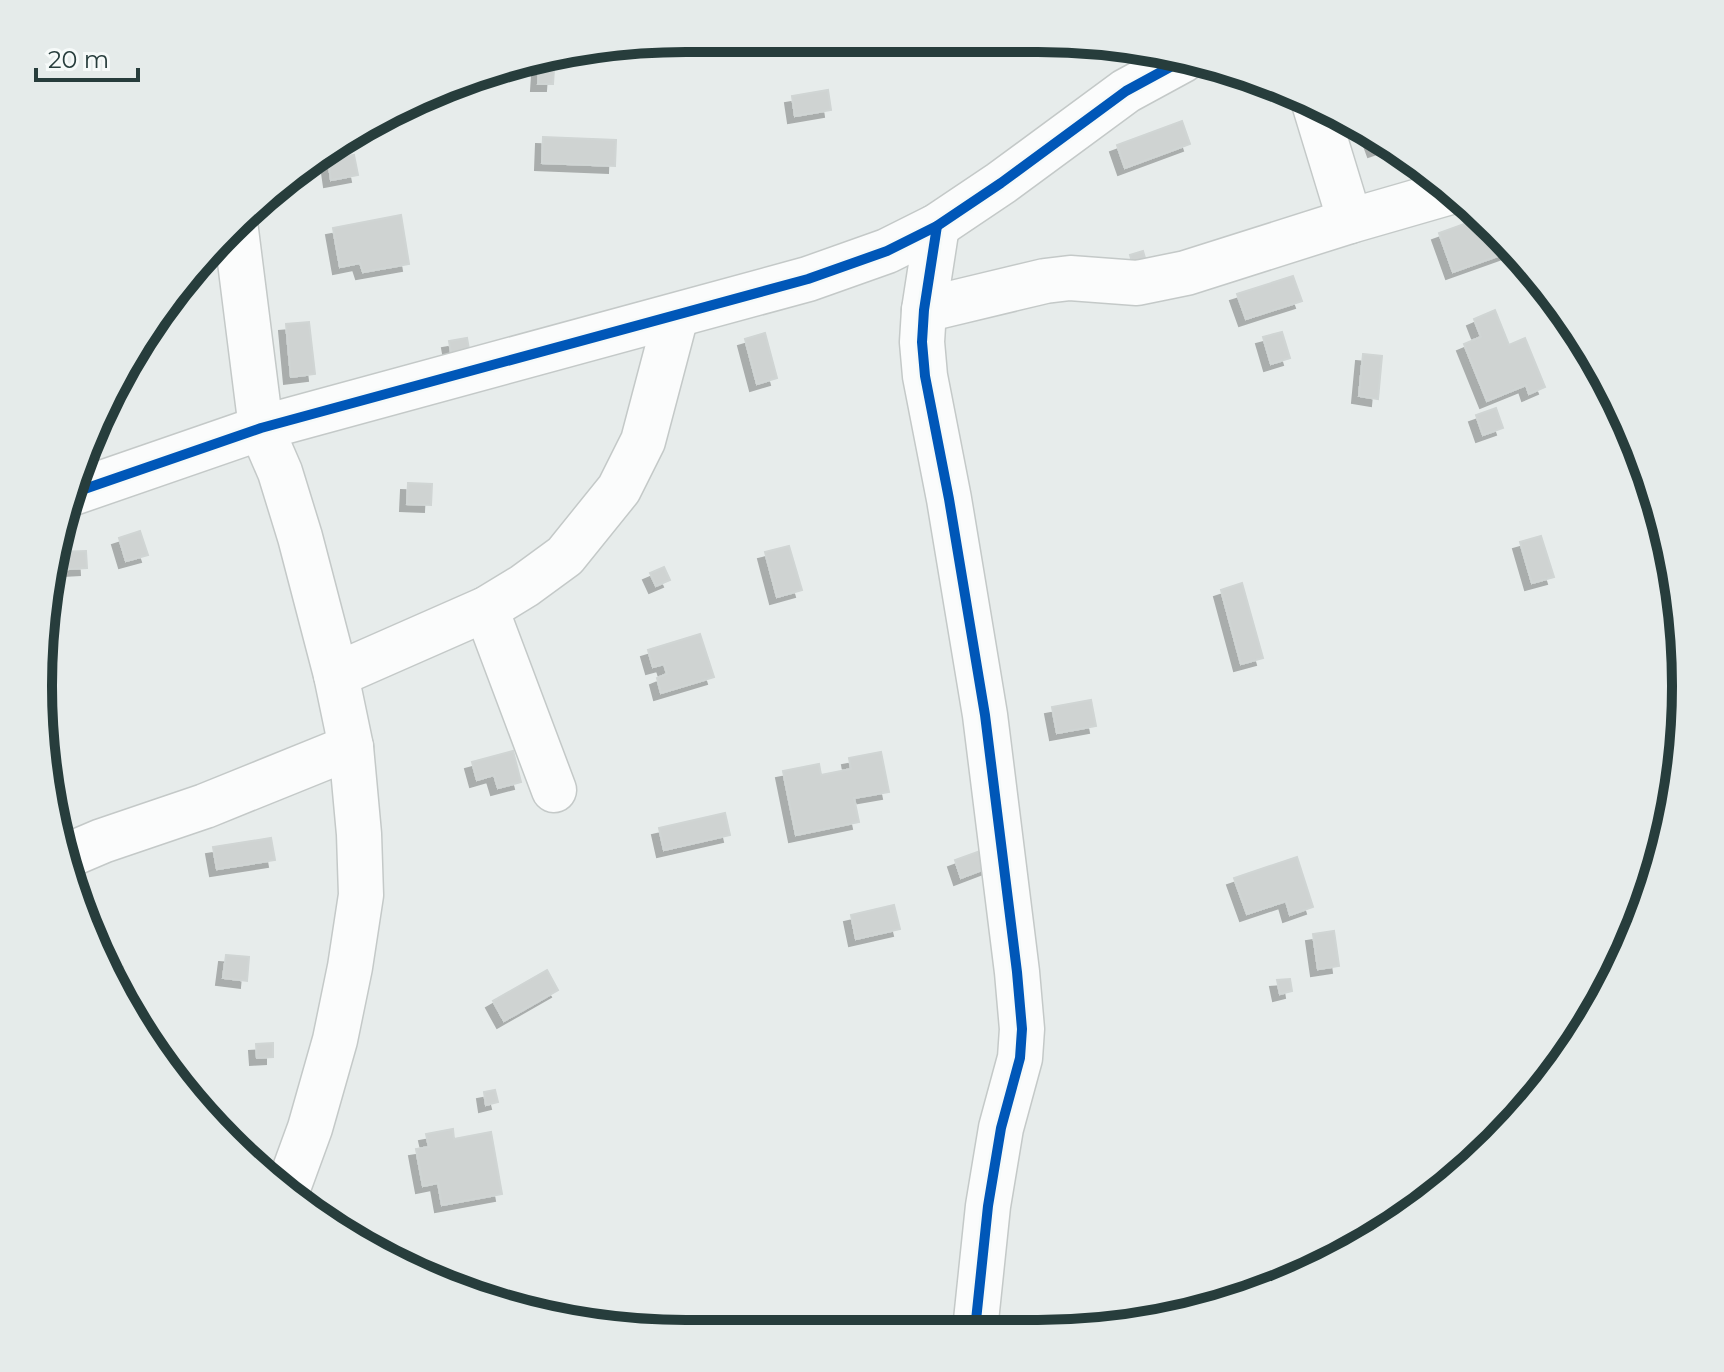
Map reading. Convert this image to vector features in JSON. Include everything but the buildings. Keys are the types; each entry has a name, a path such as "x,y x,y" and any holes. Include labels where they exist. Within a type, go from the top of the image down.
{"street":[{"path":"84,489 261,428 808,279 887,251 937,226 1126,91 1171,66"},
{"path":"1318,117 1350,221"},
{"path":"924,310 1070,278 1137,283 1186,273 1439,195"},
{"path":"937,226 924,310 922,342 925,376 985,715 1022,1029 1020,1058 1001,1128 988,1206 976,1320"},
{"path":"237,239 261,428 280,472 300,537 336,675 351,747 359,834 361,895 350,967 335,1040 310,1128 291,1181"},
{"path":"336,675 486,609 565,556 619,489 643,441 676,316"},
{"path":"486,609 554,790"},
{"path":"75,853 205,806 351,747"}],"cycle path":[{"path":"84,489 261,428 808,279 887,251 937,226 1126,91 1171,66"},
{"path":"937,226 924,310 922,342 925,376 985,715 1022,1029 1020,1058 1001,1128 988,1206 976,1320"}]}
